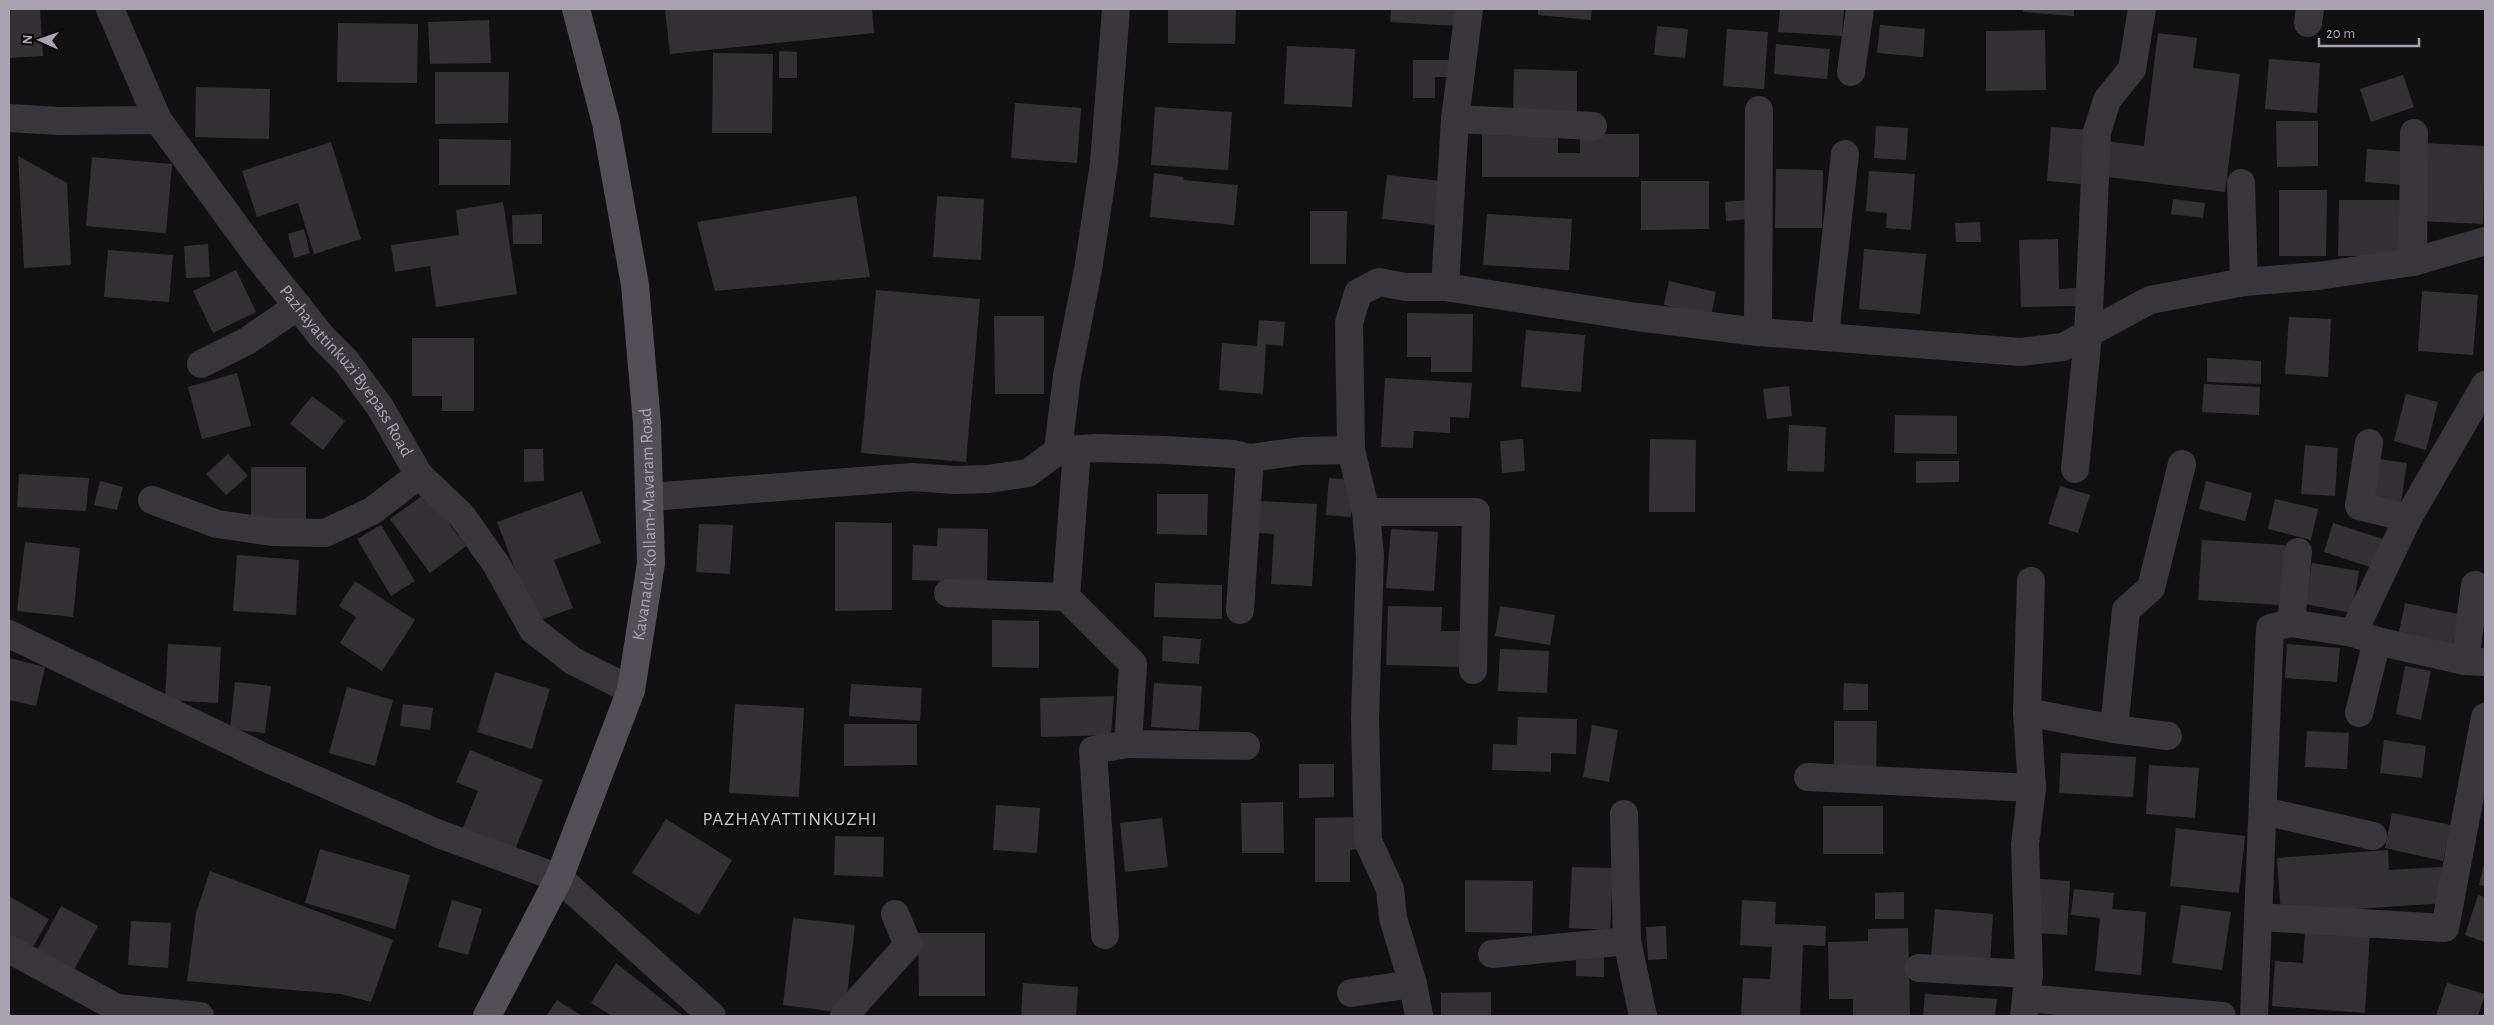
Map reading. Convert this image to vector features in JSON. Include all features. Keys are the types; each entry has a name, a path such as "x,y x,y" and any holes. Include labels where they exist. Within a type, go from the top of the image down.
{"main road":[{"name":"Kavanadu-Kollam-Mavaram Road","path":"488,1016 559,878 631,690 651,562 647,424 635,285 606,124 576,9"}],"street":[{"name":"Pazhayattinkuzi Byepass Road","path":"110,9 158,120 256,254 322,337 346,361 380,407 419,475 462,516 496,564 533,630 573,661 631,690"},
{"path":"1066,597 1067,376 1088,270 1104,163 1116,9"},
{"path":"1445,286 1454,119 1469,9"},
{"path":"1852,72 1860,9"},
{"path":"2075,469 2088,335 2097,132 2107,100 2132,69 2142,9"},
{"path":"1758,332 1759,110"},
{"path":"9,118 59,121 158,120"},
{"path":"1454,119 1593,126"},
{"path":"2413,262 2414,133"},
{"path":"1825,335 1845,154"},
{"path":"2241,183 2244,282"},
{"path":"1419,1016 1413,984 1393,918 1390,889 1368,841 1365,719 1370,556 1366,512 1351,450 1349,323 1358,293 1379,282 1406,287 1445,286 1637,317 1758,332 1825,335 2021,352 2063,347 2150,300 2244,282 2318,276 2413,262 2485,241"},
{"path":"201,364 247,341 298,306"},
{"path":"2359,713 2365,637 2408,518 2485,385"},
{"path":"2369,443 2359,506 2408,518"},
{"path":"650,497 912,477 988,480 1028,473 1067,450 1095,448 1234,454 1250,458 1301,452 1351,450"},
{"path":"1240,610 1250,458"},
{"path":"2114,729 2126,610 2152,588 2182,464"},
{"path":"152,500 217,524 272,532 325,532 372,511 419,475"},
{"path":"1366,512 1476,512 1473,670"},
{"path":"2291,623 2298,552"},
{"path":"2027,996 2025,844 2032,788 2027,712 2031,581"},
{"path":"2254,1016 2270,628 2291,623 2475,661 2475,584"},
{"path":"948,593 1066,597 1133,664 1128,744"},
{"path":"9,634 268,759 439,834 559,878 712,1016"},
{"path":"2027,712 2114,729 2168,736"},
{"path":"2258,917 2445,928 2485,717"},
{"path":"1105,935 1093,750 1128,744 1246,746"},
{"path":"1808,777 2032,788"},
{"path":"2263,811 2373,836"},
{"path":"1624,814 1627,941 1643,1016"},
{"path":"844,1016 908,945 895,914"},
{"path":"1492,954 1627,941"},
{"path":"9,948 116,1008 200,1016"},
{"path":"1919,968 2027,996 2222,1016"},
{"path":"1351,993 1413,984"}],"building":[{"path":"9,9 40,9 43,56 9,58"},
{"path":"665,9 872,9 874,33 670,54"},
{"path":"1168,9 1236,9 1235,44 1168,43"},
{"path":"1391,9 1459,9 1458,26 1390,22"},
{"path":"1538,9 1592,9 1591,20 1538,15"},
{"path":"1780,9 1844,9 1842,36 1778,32"},
{"path":"2023,9 2074,9 2074,16 2023,12"},
{"path":"489,20 491,63 430,64 428,22"},
{"path":"338,23 418,24 417,83 337,82"},
{"path":"1880,25 1925,29 1923,57 1877,53"},
{"path":"1657,26 1688,29 1685,58 1654,55"},
{"path":"1727,29 1768,32 1764,89 1723,86"},
{"path":"2045,30 2046,90 1986,91 1986,31"},
{"path":"2158,33 2197,38 2193,68 2240,74 2225,192 2100,176 2105,141 2144,146"},
{"path":"1776,44 1830,49 1827,79 1774,74"},
{"path":"1287,46 1355,49 1352,107 1284,104"},
{"path":"779,51 797,52 797,78 779,78"},
{"path":"713,53 773,54 772,133 712,133"},
{"path":"2269,59 2320,63 2317,113 2265,109"},
{"path":"1413,60 1454,60 1454,77 1435,77 1435,98 1413,98"},
{"path":"1514,69 1577,71 1577,115 1513,113"},
{"path":"435,72 509,72 508,123 435,124"},
{"path":"2403,75 2414,107 2371,122 2360,89"},
{"path":"196,87 270,89 269,139 195,137"},
{"path":"1015,103 1081,108 1077,163 1011,158"},
{"path":"1155,107 1232,112 1228,170 1151,165"},
{"path":"2276,121 2318,121 2318,166 2277,167"},
{"path":"1876,126 1908,128 1906,160 1874,158"},
{"path":"2051,127 2088,130 2083,184 2047,181"},
{"path":"1482,128 1558,128 1558,153 1580,153 1580,134 1639,134 1639,177 1482,177"},
{"path":"439,139 511,140 510,185 439,185"},
{"path":"331,142 361,239 314,254 298,203 257,217 242,171"},
{"path":"2423,143 2485,146 2483,224 2418,221"},
{"path":"2367,149 2408,152 2405,185 2365,182"},
{"path":"18,156 67,183 71,265 24,268"},
{"path":"92,157 172,164 166,233 86,226"},
{"path":"1776,169 1823,170 1822,228 1775,228"},
{"path":"1869,171 1915,174 1911,230 1886,228 1887,213 1866,211"},
{"path":"1154,173 1184,177 1183,180 1238,185 1234,225 1150,217"},
{"path":"1387,175 1442,181 1437,225 1382,219"},
{"path":"1641,181 1709,181 1709,229 1641,230"},
{"path":"2279,190 2327,190 2326,256 2279,256"},
{"path":"856,196 870,277 715,291 697,222"},
{"path":"937,196 984,199 981,260 933,257"},
{"path":"2173,199 2205,203 2203,218 2171,214"},
{"path":"1749,200 1750,219 1726,221 1725,202"},
{"path":"2339,200 2403,200 2402,256 2338,256"},
{"path":"503,202 517,294 436,307 430,266 395,272 391,245 459,235 456,210"},
{"path":"1310,211 1347,211 1346,264 1310,264"},
{"path":"542,214 542,244 513,244 512,215"},
{"path":"1487,214 1572,219 1569,270 1483,265"},
{"path":"1980,222 1981,242 1956,242 1955,223"},
{"path":"304,229 310,253 294,258 288,234"},
{"path":"2058,239 2059,289 2077,288 2078,306 2021,307 2019,240"},
{"path":"208,244 210,277 186,278 184,246"},
{"path":"1864,249 1926,254 1920,314 1859,309"},
{"path":"108,250 173,255 169,302 104,297"},
{"path":"236,270 256,312 213,333 193,291"},
{"path":"1669,281 1716,292 1711,316 1664,305"},
{"path":"876,290 980,299 966,462 861,453"},
{"path":"2422,291 2478,295 2473,355 2418,351"},
{"path":"1407,313 1473,314 1472,372 1431,372 1431,357 1407,357"},
{"path":"994,316 1044,316 1044,394 995,394"},
{"path":"2289,317 2331,319 2328,377 2285,374"},
{"path":"1259,320 1285,322 1283,346 1266,344 1263,394 1219,390 1222,343 1257,346"},
{"path":"1526,330 1585,335 1581,392 1521,387"},
{"path":"412,338 474,338 474,411 442,411 442,396 412,396"},
{"path":"2207,358 2261,361 2261,384 2207,382"},
{"path":"237,373 251,426 202,439 188,387"},
{"path":"1385,378 1472,383 1469,418 1450,417 1450,433 1414,431 1413,448 1381,447"},
{"path":"2204,384 2260,387 2259,415 2202,412"},
{"path":"1789,386 1792,416 1767,419 1763,389"},
{"path":"2406,394 2438,402 2426,450 2394,441"},
{"path":"312,396 345,421 323,450 290,424"},
{"path":"1895,415 1957,416 1957,454 1894,453"},
{"path":"1789,425 1826,427 1824,472 1787,471"},
{"path":"1523,439 1525,471 1502,473 1500,441"},
{"path":"1650,439 1696,440 1695,512 1649,512"},
{"path":"2305,445 2338,448 2335,496 2301,494"},
{"path":"524,449 543,449 544,481 524,482"},
{"path":"228,454 248,476 226,495 206,474"},
{"path":"2379,459 2407,463 2401,503 2373,499"},
{"path":"1916,461 1959,461 1959,482 1916,483"},
{"path":"251,467 306,467 306,523 251,522"},
{"path":"19,474 89,478 86,511 17,507"},
{"path":"1329,478 1354,480 1351,517 1326,515"},
{"path":"100,481 123,487 117,510 94,505"},
{"path":"2206,481 2252,493 2245,521 2199,509"},
{"path":"2060,486 2090,495 2078,533 2048,524"},
{"path":"582,491 601,543 554,560 573,608 535,622 497,522"},
{"path":"426,493 466,546 430,573 390,519"},
{"path":"1157,494 1208,494 1207,535 1157,534"},
{"path":"2275,499 2318,509 2311,540 2268,529"},
{"path":"1260,501 1317,504 1312,586 1271,584 1274,534 1259,533"},
{"path":"835,522 892,523 892,610 835,611"},
{"path":"2333,523 2386,540 2376,569 2324,552"},
{"path":"699,524 733,525 730,574 696,572"},
{"path":"381,525 415,581 391,596 357,539"},
{"path":"938,528 988,529 987,582 912,580 913,545 937,546"},
{"path":"1391,529 1438,532 1434,591 1386,588"},
{"path":"2202,540 2285,545 2282,605 2198,600"},
{"path":"25,542 80,548 73,617 17,611"},
{"path":"237,555 299,560 296,615 233,611"},
{"path":"2312,563 2359,571 2352,613 2305,604"},
{"path":"355,581 415,620 382,671 340,643 356,617 339,606"},
{"path":"1155,583 1222,585 1222,619 1154,617"},
{"path":"2405,603 2458,614 2451,653 2397,642"},
{"path":"1388,606 1442,607 1441,631 1465,631 1464,667 1386,665"},
{"path":"1500,606 1555,615 1550,645 1495,636"},
{"path":"992,620 1039,621 1039,668 992,667"},
{"path":"1163,636 1201,639 1199,664 1162,661"},
{"path":"168,644 221,647 218,703 165,700"},
{"path":"2287,644 2340,648 2337,682 2285,678"},
{"path":"1500,649 1549,651 1547,693 1498,691"},
{"path":"9,658 45,667 36,706 9,700"},
{"path":"2405,666 2431,671 2421,720 2396,714"},
{"path":"495,672 550,689 532,749 477,732"},
{"path":"235,682 271,686 265,733 230,729"},
{"path":"1154,683 1202,686 1199,730 1151,727"},
{"path":"1844,683 1868,684 1868,710 1843,710"},
{"path":"851,684 922,688 920,721 849,716"},
{"path":"347,687 393,700 375,766 329,753"},
{"path":"1114,696 1111,735 1041,737 1040,698"},
{"path":"403,704 433,708 430,730 400,726"},
{"path":"735,704 804,708 799,797 729,793"},
{"path":"1518,717 1577,719 1576,754 1551,753 1551,772 1492,770 1493,744 1517,745"},
{"path":"1834,721 1877,721 1876,776 1834,777"},
{"path":"844,724 917,724 917,765 844,766"},
{"path":"1592,725 1618,730 1609,782 1583,777"},
{"path":"2307,731 2349,733 2347,769 2305,767"},
{"path":"2384,740 2426,746 2422,778 2380,773"},
{"path":"470,750 543,780 514,852 462,830 478,791 456,782"},
{"path":"2061,753 2136,757 2133,797 2059,793"},
{"path":"1299,764 1334,764 1334,797 1299,798"},
{"path":"2149,765 2199,768 2195,818 2146,814"},
{"path":"1283,802 1284,853 1242,853 1241,803"},
{"path":"996,805 1040,808 1037,853 993,850"},
{"path":"1823,806 1883,806 1883,854 1823,854"},
{"path":"2392,813 2451,825 2443,861 2385,848"},
{"path":"1362,817 1362,849 1350,850 1350,882 1315,882 1315,818"},
{"path":"1162,818 1168,867 1125,872 1120,823"},
{"path":"666,819 732,860 699,915 632,873"},
{"path":"2176,828 2245,836 2239,893 2170,886"},
{"path":"835,836 884,837 883,877 834,875"},
{"path":"320,849 410,875 395,929 305,903"},
{"path":"2388,850 2389,870 2442,867 2445,903 2281,914 2277,858"},
{"path":"2485,860 2485,886 2479,885"},
{"path":"1572,867 1613,868 1610,930 1569,928"},
{"path":"210,871 393,940 371,1002 341,994 187,981 196,913"},
{"path":"2039,879 2070,881 2067,935 2036,933"},
{"path":"1465,880 1533,881 1532,933 1465,932"},
{"path":"2074,889 2114,893 2112,909 2146,912 2141,975 2095,971 2100,918 2071,915"},
{"path":"1904,892 1904,919 1875,919 1875,893"},
{"path":"2478,895 2485,897 2485,942 2465,935"},
{"path":"9,896 49,919 30,952 9,939"},
{"path":"452,900 482,909 468,955 438,947"},
{"path":"1742,900 1776,902 1775,924 1826,926 1825,946 1803,945 1800,1016 1741,1016 1743,978 1770,979 1772,947 1740,945"},
{"path":"2181,905 2231,912 2222,970 2172,963"},
{"path":"61,906 98,926 71,975 35,954"},
{"path":"1935,909 1993,914 1990,963 1931,958"},
{"path":"793,918 855,925 845,1013 783,1005"},
{"path":"131,921 171,923 168,968 128,965"},
{"path":"1666,926 1667,959 1648,960 1646,927"},
{"path":"1908,928 1910,1016 1853,1016 1853,999 1829,999 1828,942 1868,941 1868,929"},
{"path":"2305,929 2370,933 2365,1013 2272,1006 2275,961 2303,963"},
{"path":"918,933 985,933 985,996 919,996"},
{"path":"1576,956 1604,957 1604,977 1576,976"},
{"path":"616,963 683,1016 612,1016 591,1003"},
{"path":"1023,983 1078,987 1076,1016 1021,1016"},
{"path":"2447,983 2485,994 2478,1016 2436,1016"},
{"path":"1491,992 1491,1016 1441,1016 1441,993"},
{"path":"1925,994 1997,999 1995,1016 1923,1016"},
{"path":"557,1000 582,1016 546,1016"}],"district":[{"name":"PAZHAYATTINKUZHI","path":"790,819"}]}
